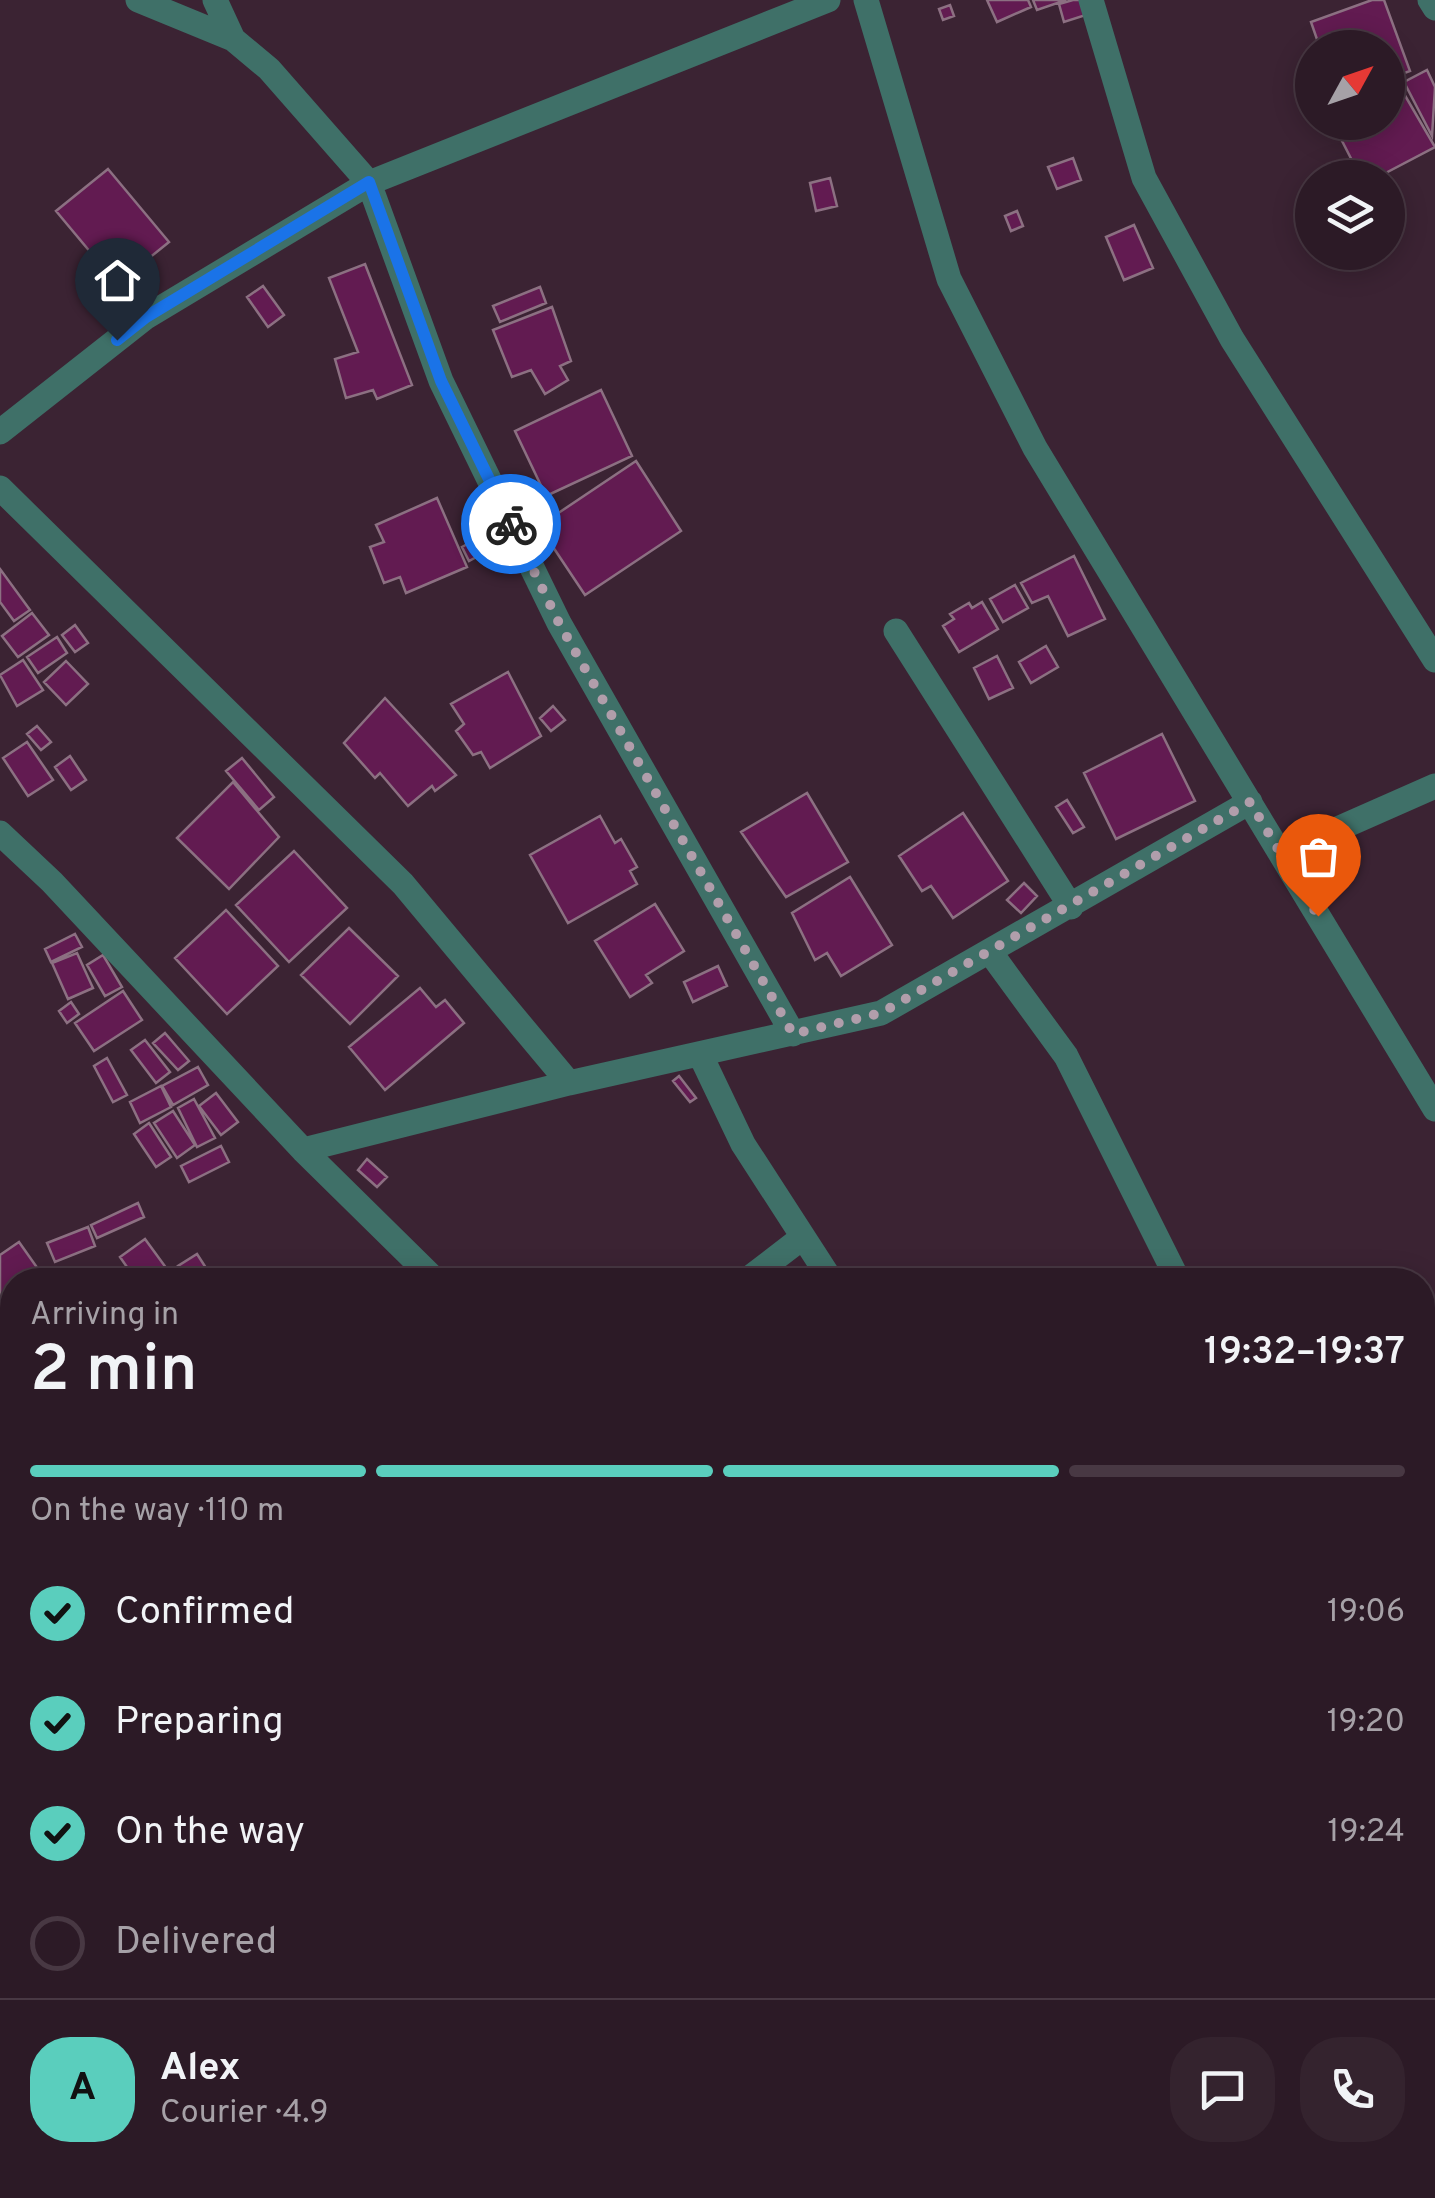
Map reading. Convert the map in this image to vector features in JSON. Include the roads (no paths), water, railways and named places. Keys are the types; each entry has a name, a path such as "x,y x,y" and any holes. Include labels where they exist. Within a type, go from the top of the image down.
{"street":[{"path":"138,0 233,39 269,70 369,182 441,381 559,623 793,1034"},
{"path":"215,0 233,39"},
{"path":"0,432 146,317 369,182 828,0"},
{"path":"866,0 949,279 1035,448 1435,1109"},
{"path":"1091,0 1144,178 1232,339 1435,660"},
{"path":"1430,0 1435,8"},
{"path":"0,488 403,884 569,1083"},
{"path":"896,631 1070,907"},
{"path":"1280,854 1435,786"},
{"path":"303,1150 569,1083 881,1013 1250,802"},
{"path":"0,833 303,1150 423,1268"},
{"path":"990,952 1066,1056 1172,1268"},
{"path":"700,1054 742,1144 823,1268"},
{"path":"763,1268 803,1238"}]}
